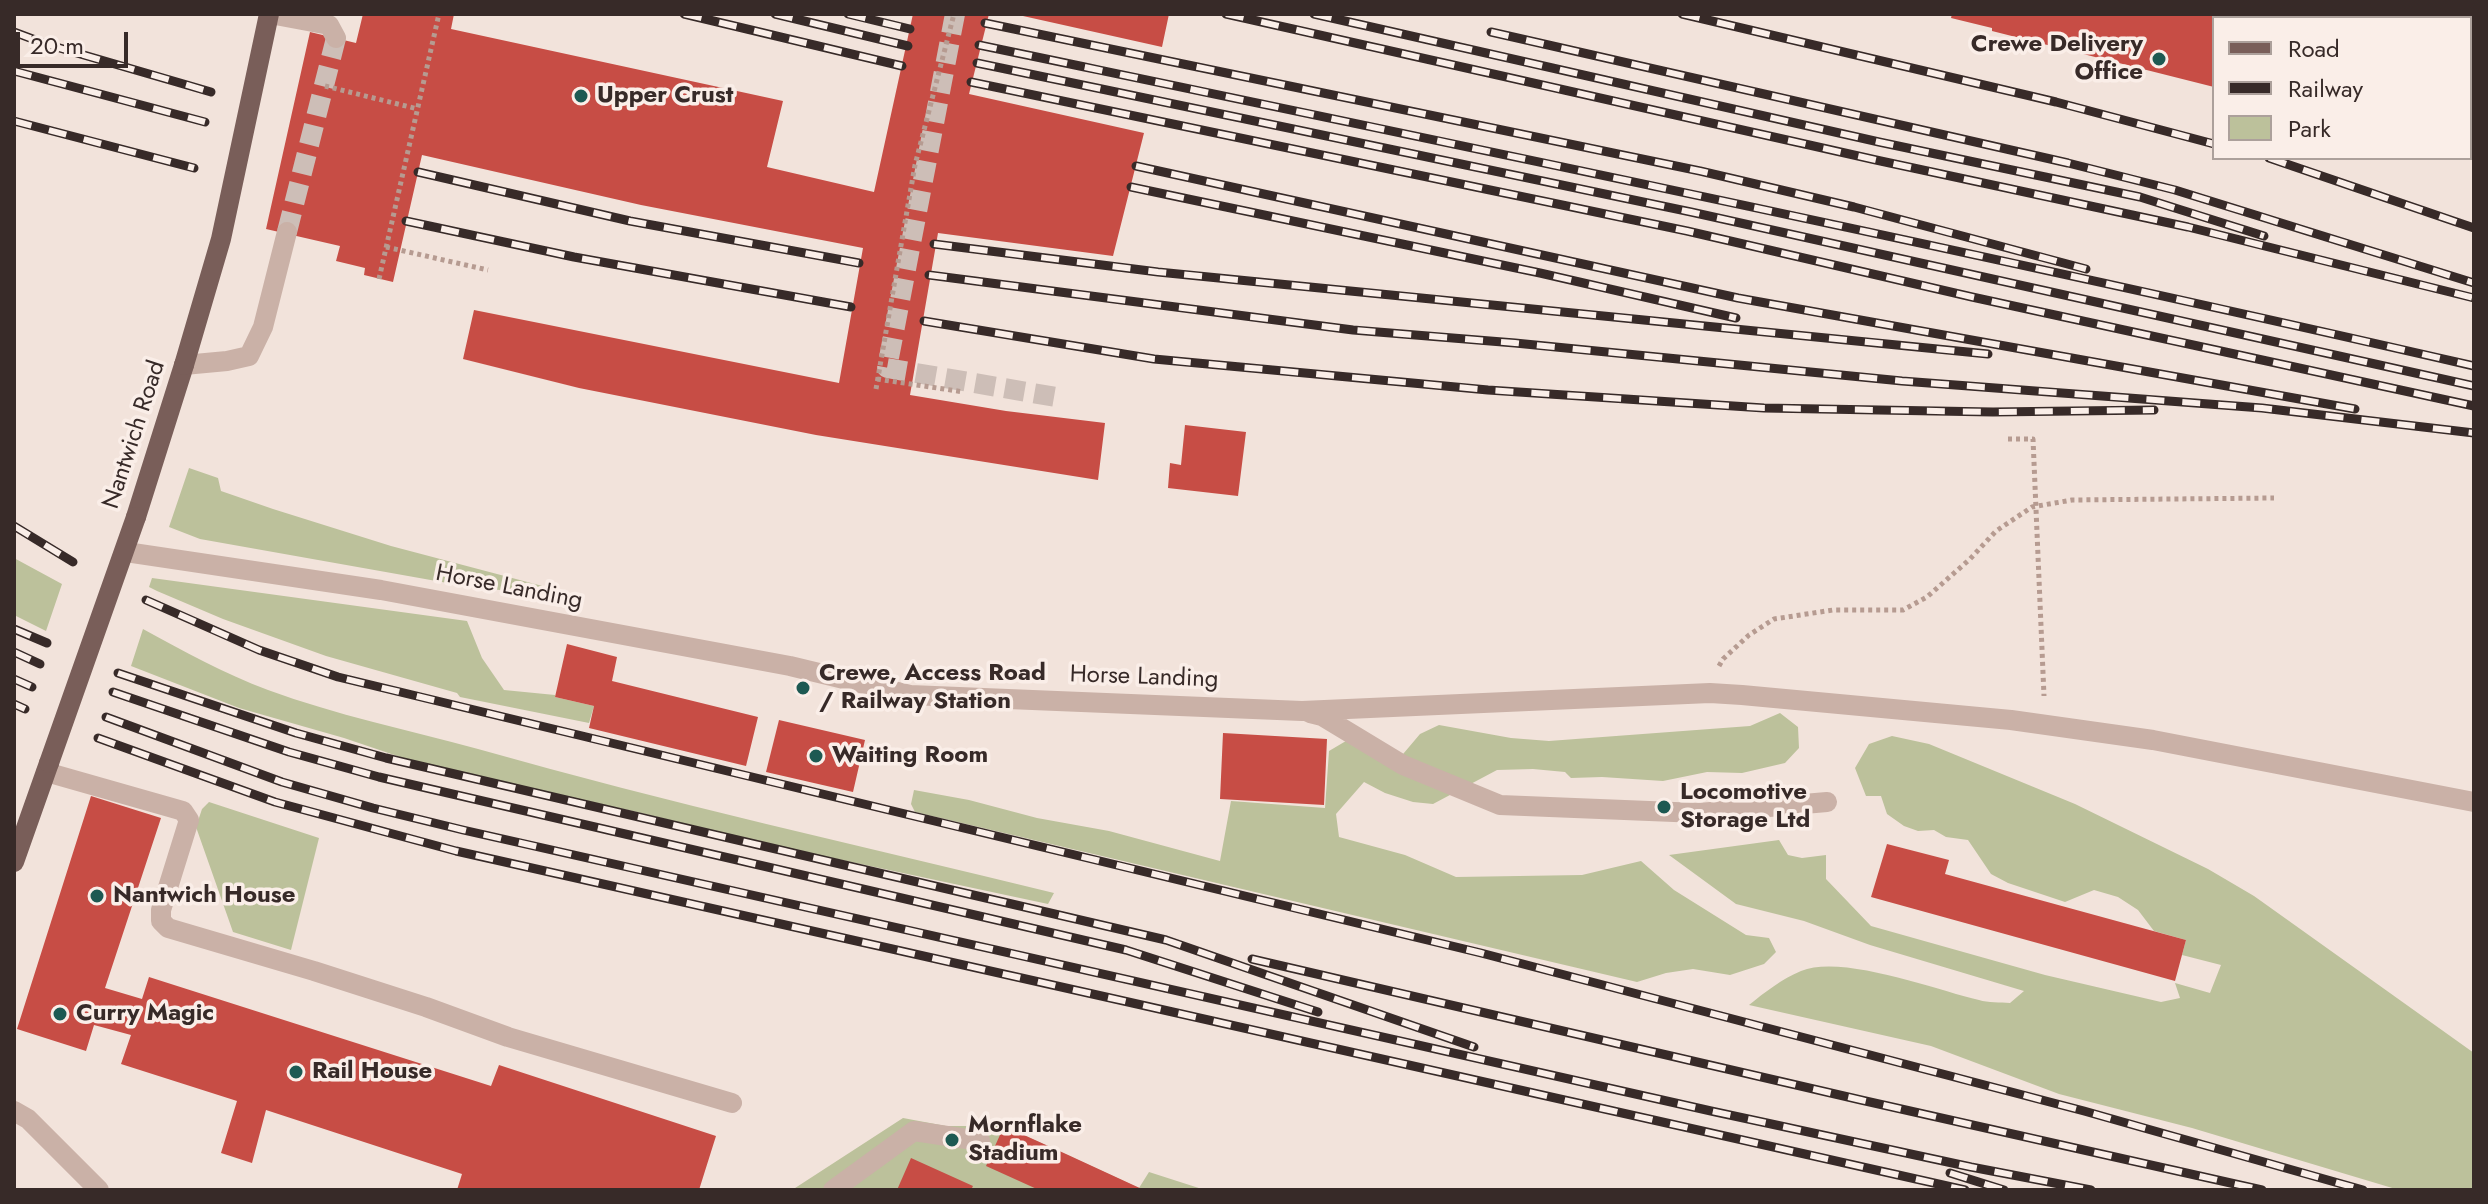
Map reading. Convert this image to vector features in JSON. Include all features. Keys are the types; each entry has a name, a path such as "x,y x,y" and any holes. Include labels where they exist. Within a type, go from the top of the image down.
{"main road":[{"name":"Nantwich Road","path":"14,862 126,552 184,365 221,239 270,14"}],"street":[{"path":"270,14 329,25 336,38"},
{"path":"184,365 249,356 263,327 287,232"},
{"name":"Horse Landing","path":"126,552 381,590 790,666 910,695 1302,711 1710,693 1742,695 2045,724 2153,740 2474,802"},
{"path":"1302,711 1322,716 1403,765 1500,805 1699,813 1827,802"},
{"path":"47,768 183,811 189,820 161,910 161,921 168,928 356,985 508,1037 732,1103"},
{"path":"14,1111 28,1119 99,1190"},
{"path":"833,1190 914,1131 980,1141"}],"path":[{"path":"379,279 439,14"},
{"path":"876,389 915,165 954,14"},
{"path":"325,86 418,109"},
{"path":"386,247 488,270"},
{"path":"877,379 964,392"},
{"path":"2008,439 2033,439 2045,724"},
{"path":"1710,693 1713,677 1723,659 1749,635 1774,619 1833,610 1903,610 1927,597 1996,531 2036,506 2072,500 2274,498"}],"green space":[{"path":"189,468 218,478 221,491 391,546 550,588 550,595 470,587 200,539 169,527"},
{"path":"14,558 62,584 46,631 14,615"},
{"path":"152,578 467,621 482,658 504,690 555,695 594,706 589,723 460,697 457,693 326,656 223,619 157,591 149,587"},
{"path":"143,629 236,677 320,707 693,806 1054,893 1048,904 767,844 421,764 239,708 131,666"},
{"path":"1780,713 1798,727 1799,748 1785,763 1742,773 1707,772 1663,781 1571,778 1565,772 1533,769 1497,770 1433,804 1413,802 1364,782 1336,814 1339,837 1405,855 1456,877 1582,875 1641,861 1674,890 1746,935 1769,938 1776,952 1764,964 1730,975 1693,969 1637,982 915,812 911,804 914,790 969,800 1037,818 1109,831 1220,861 1231,801 1325,808 1329,751 1351,738 1398,760 1420,734 1439,725 1511,738 1549,741 1750,726"},
{"path":"1892,736 1929,744 2075,804 2208,869 2254,896 2474,1053 2474,1190 2399,1190 2192,1128 2059,1094 1931,1046 1749,1005 1787,978 1819,967 1889,975 1986,1002 2010,1003 2024,991 1870,945 1804,921 1736,904 1669,855 1779,840 1788,855 1802,858 1826,855 1826,879 1871,926 2045,975 2161,1002 2180,998 2175,983 2210,993 2221,965 2182,955 2186,940 2154,931 2138,910 2118,897 2094,890 2065,902 2008,883 1991,874 1968,840 1946,837 1934,830 1918,831 1887,814 1881,796 1866,796 1855,768 1869,744"},
{"path":"209,802 319,838 291,950 233,932 196,827 202,809"},
{"name":"Mornflake Stadium","path":"903,1118 946,1126 1004,1126 1139,1188 1149,1172 1205,1190 792,1190"}],"building":[{"path":"363,14 454,14 451,29 783,101 767,167 874,192 913,14 989,14 969,94 1144,133 1113,256 938,233 910,395 1105,423 1098,480 816,435 579,388 463,359 474,310 839,383 863,248 641,205 422,155 393,282 364,275 365,268 336,261 340,246 266,229 310,32 356,43"},
{"path":"1014,14 1169,14 1162,47"},
{"name":"Crewe Delivery Office","path":"1952,14 2459,14 2212,16 2212,86 1951,18"},
{"path":"1185,425 1246,432 1238,496 1168,488 1170,463 1181,465"},
{"path":"567,644 617,657 612,681 758,717 746,766 589,728 594,706 555,697"},
{"name":"Waiting Room","path":"779,720 865,740 853,792 766,772"},
{"path":"1223,733 1327,739 1324,805 1220,799"},
{"path":"91,796 161,818 105,988 142,999 149,977 491,1086 499,1065 716,1136 699,1190 457,1190 462,1174 266,1110 252,1163 221,1153 237,1101 121,1064 131,1035 94,1025 86,1051 17,1029"},
{"path":"1887,844 1949,860 1945,874 2186,940 2175,981 1871,897"},
{"path":"1004,1126 1144,1190 1039,1190 986,1166"},
{"path":"911,1158 973,1186 971,1190 897,1190"}],"tunnel":[{"path":"955,14 887,368 1056,397"},
{"path":"287,232 336,38"}],"railway":[{"path":"684,14 902,66"},
{"path":"775,14 908,46"},
{"path":"848,14 910,29"},
{"path":"1226,14 2188,227 2474,298"},
{"path":"1314,14 1879,142 2140,197 2264,236"},
{"path":"1682,14 2056,102 2212,143"},
{"path":"985,23 1700,171 1854,207 2086,269"},
{"path":"14,32 211,92"},
{"path":"1491,32 2175,190 2474,283"},
{"path":"979,45 1914,242 2474,366"},
{"path":"977,63 1691,212 2474,386"},
{"path":"14,71 205,122"},
{"path":"971,82 1687,231 1972,297 2474,406"},
{"path":"14,121 194,168"},
{"path":"2275,160 2474,228"},
{"path":"1136,166 1738,298 2355,409"},
{"path":"418,172 630,221 859,263"},
{"path":"1131,187 1540,273 1736,318"},
{"path":"406,221 574,257 851,307"},
{"path":"934,244 1158,272 1988,354"},
{"path":"929,275 1353,330 1902,381 2262,408 2474,433"},
{"path":"924,321 1154,359 1488,390 1764,408 1993,412 2154,410"},
{"path":"14,526 73,562"},
{"path":"146,600 259,650 338,677 1481,953 2084,1111 2363,1190"},
{"path":"14,629 47,643"},
{"path":"14,652 40,664"},
{"path":"118,673 296,733 386,758 1166,940 1474,1047"},
{"path":"14,679 32,687"},
{"path":"113,692 289,752 379,777 1126,950 1318,1012"},
{"path":"14,704 25,709"},
{"path":"106,717 282,782 463,830 1711,1111 2091,1190"},
{"path":"98,738 275,802 456,851 1965,1190"},
{"path":"1252,959 2262,1190"},
{"path":"1950,1173 2004,1190"}],"place":[{"name":"Crewe Delivery Office","path":"2159,59"},
{"name":"Upper Crust","path":"581,96"},
{"name":"Crewe, Access Road / Railway Station","path":"803,688"},
{"name":"Waiting Room","path":"816,756"},
{"name":"Locomotive Storage Ltd","path":"1664,807"},
{"name":"Nantwich House","path":"97,896"},
{"name":"Curry Magic","path":"60,1014"},
{"name":"Rail House","path":"296,1072"},
{"name":"Mornflake Stadium","path":"952,1140"}]}
